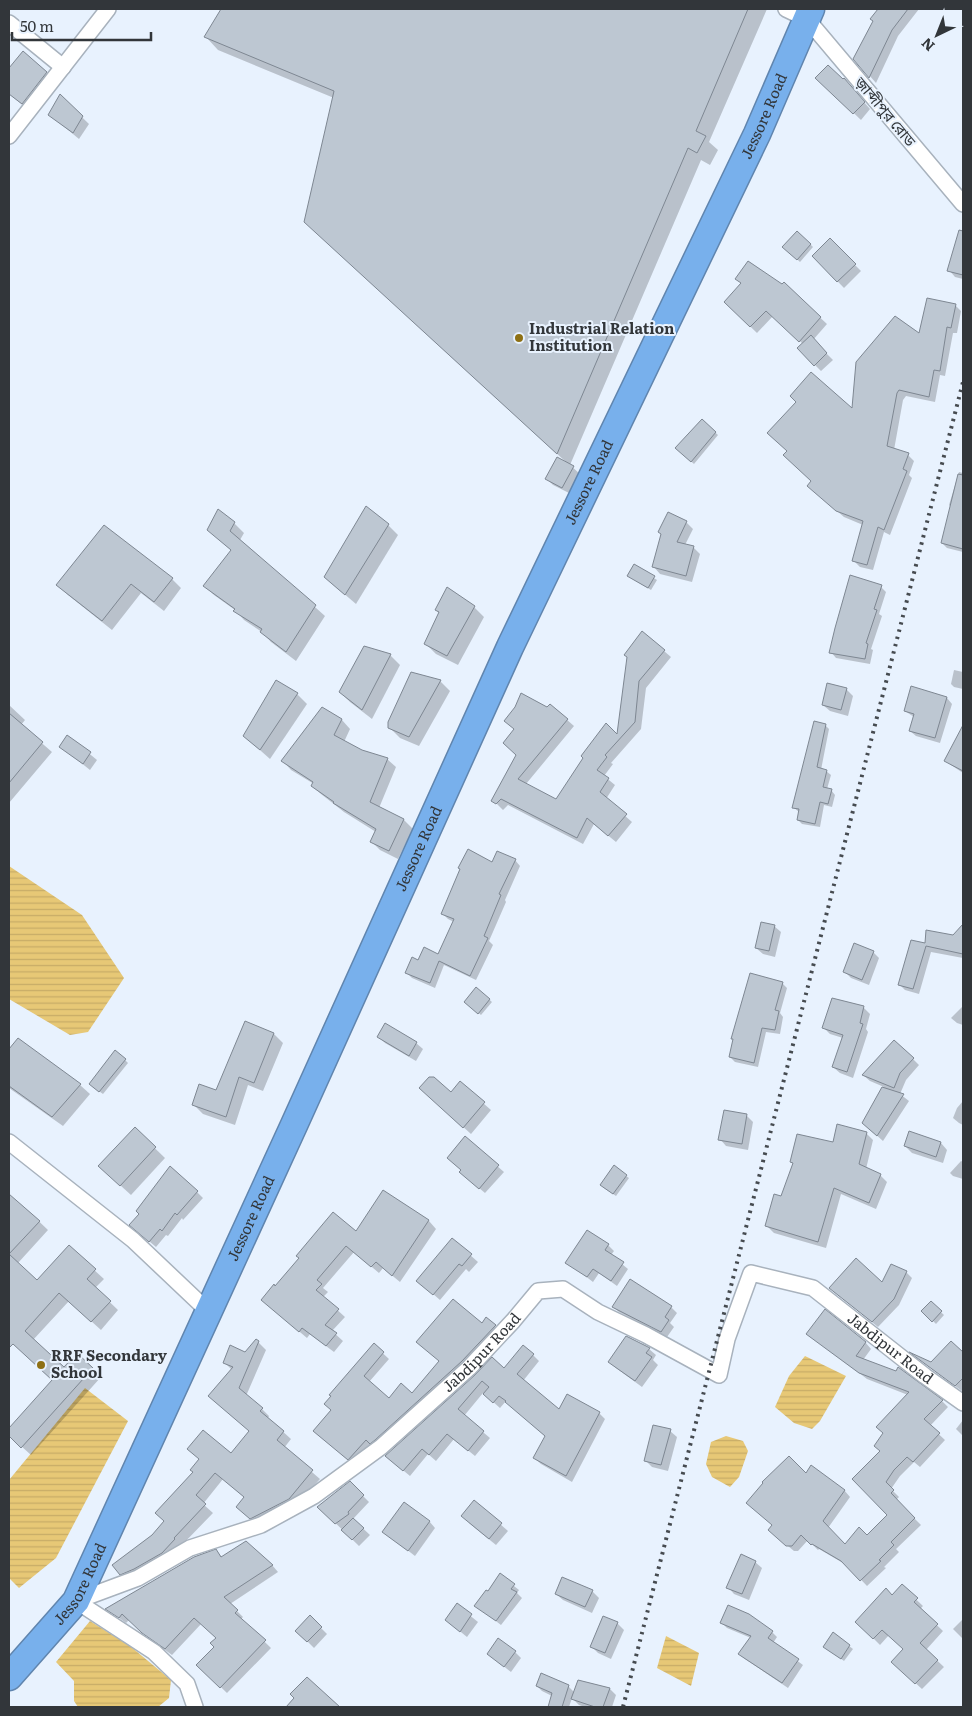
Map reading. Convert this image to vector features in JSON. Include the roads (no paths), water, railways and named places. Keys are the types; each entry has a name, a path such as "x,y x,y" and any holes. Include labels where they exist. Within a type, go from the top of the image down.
{"highway":[{"name":"Jessore Road","path":"9,1677 76,1601 510,647 757,134 802,12"}],"street":[{"path":"9,136 108,9"},
{"name":"জ়াব্দীপুর রোড","path":"802,12 963,204"},
{"path":"9,23 63,67"},
{"path":"9,1142 133,1240 209,1312"},
{"name":"Jabdipur Road","path":"76,1601 138,1578 190,1548 261,1525 314,1496 381,1447 470,1368 538,1291 562,1289 598,1312 646,1335 718,1375 728,1339 751,1273 813,1288 925,1376 963,1403"},
{"path":"76,1601 154,1652 187,1684 195,1707"}],"railway":[{"path":"623,1707 963,382"}],"place":[{"name":"Industrial Relation Institution","path":"519,338"},
{"name":"RRF Secondary School","path":"41,1365"}]}
